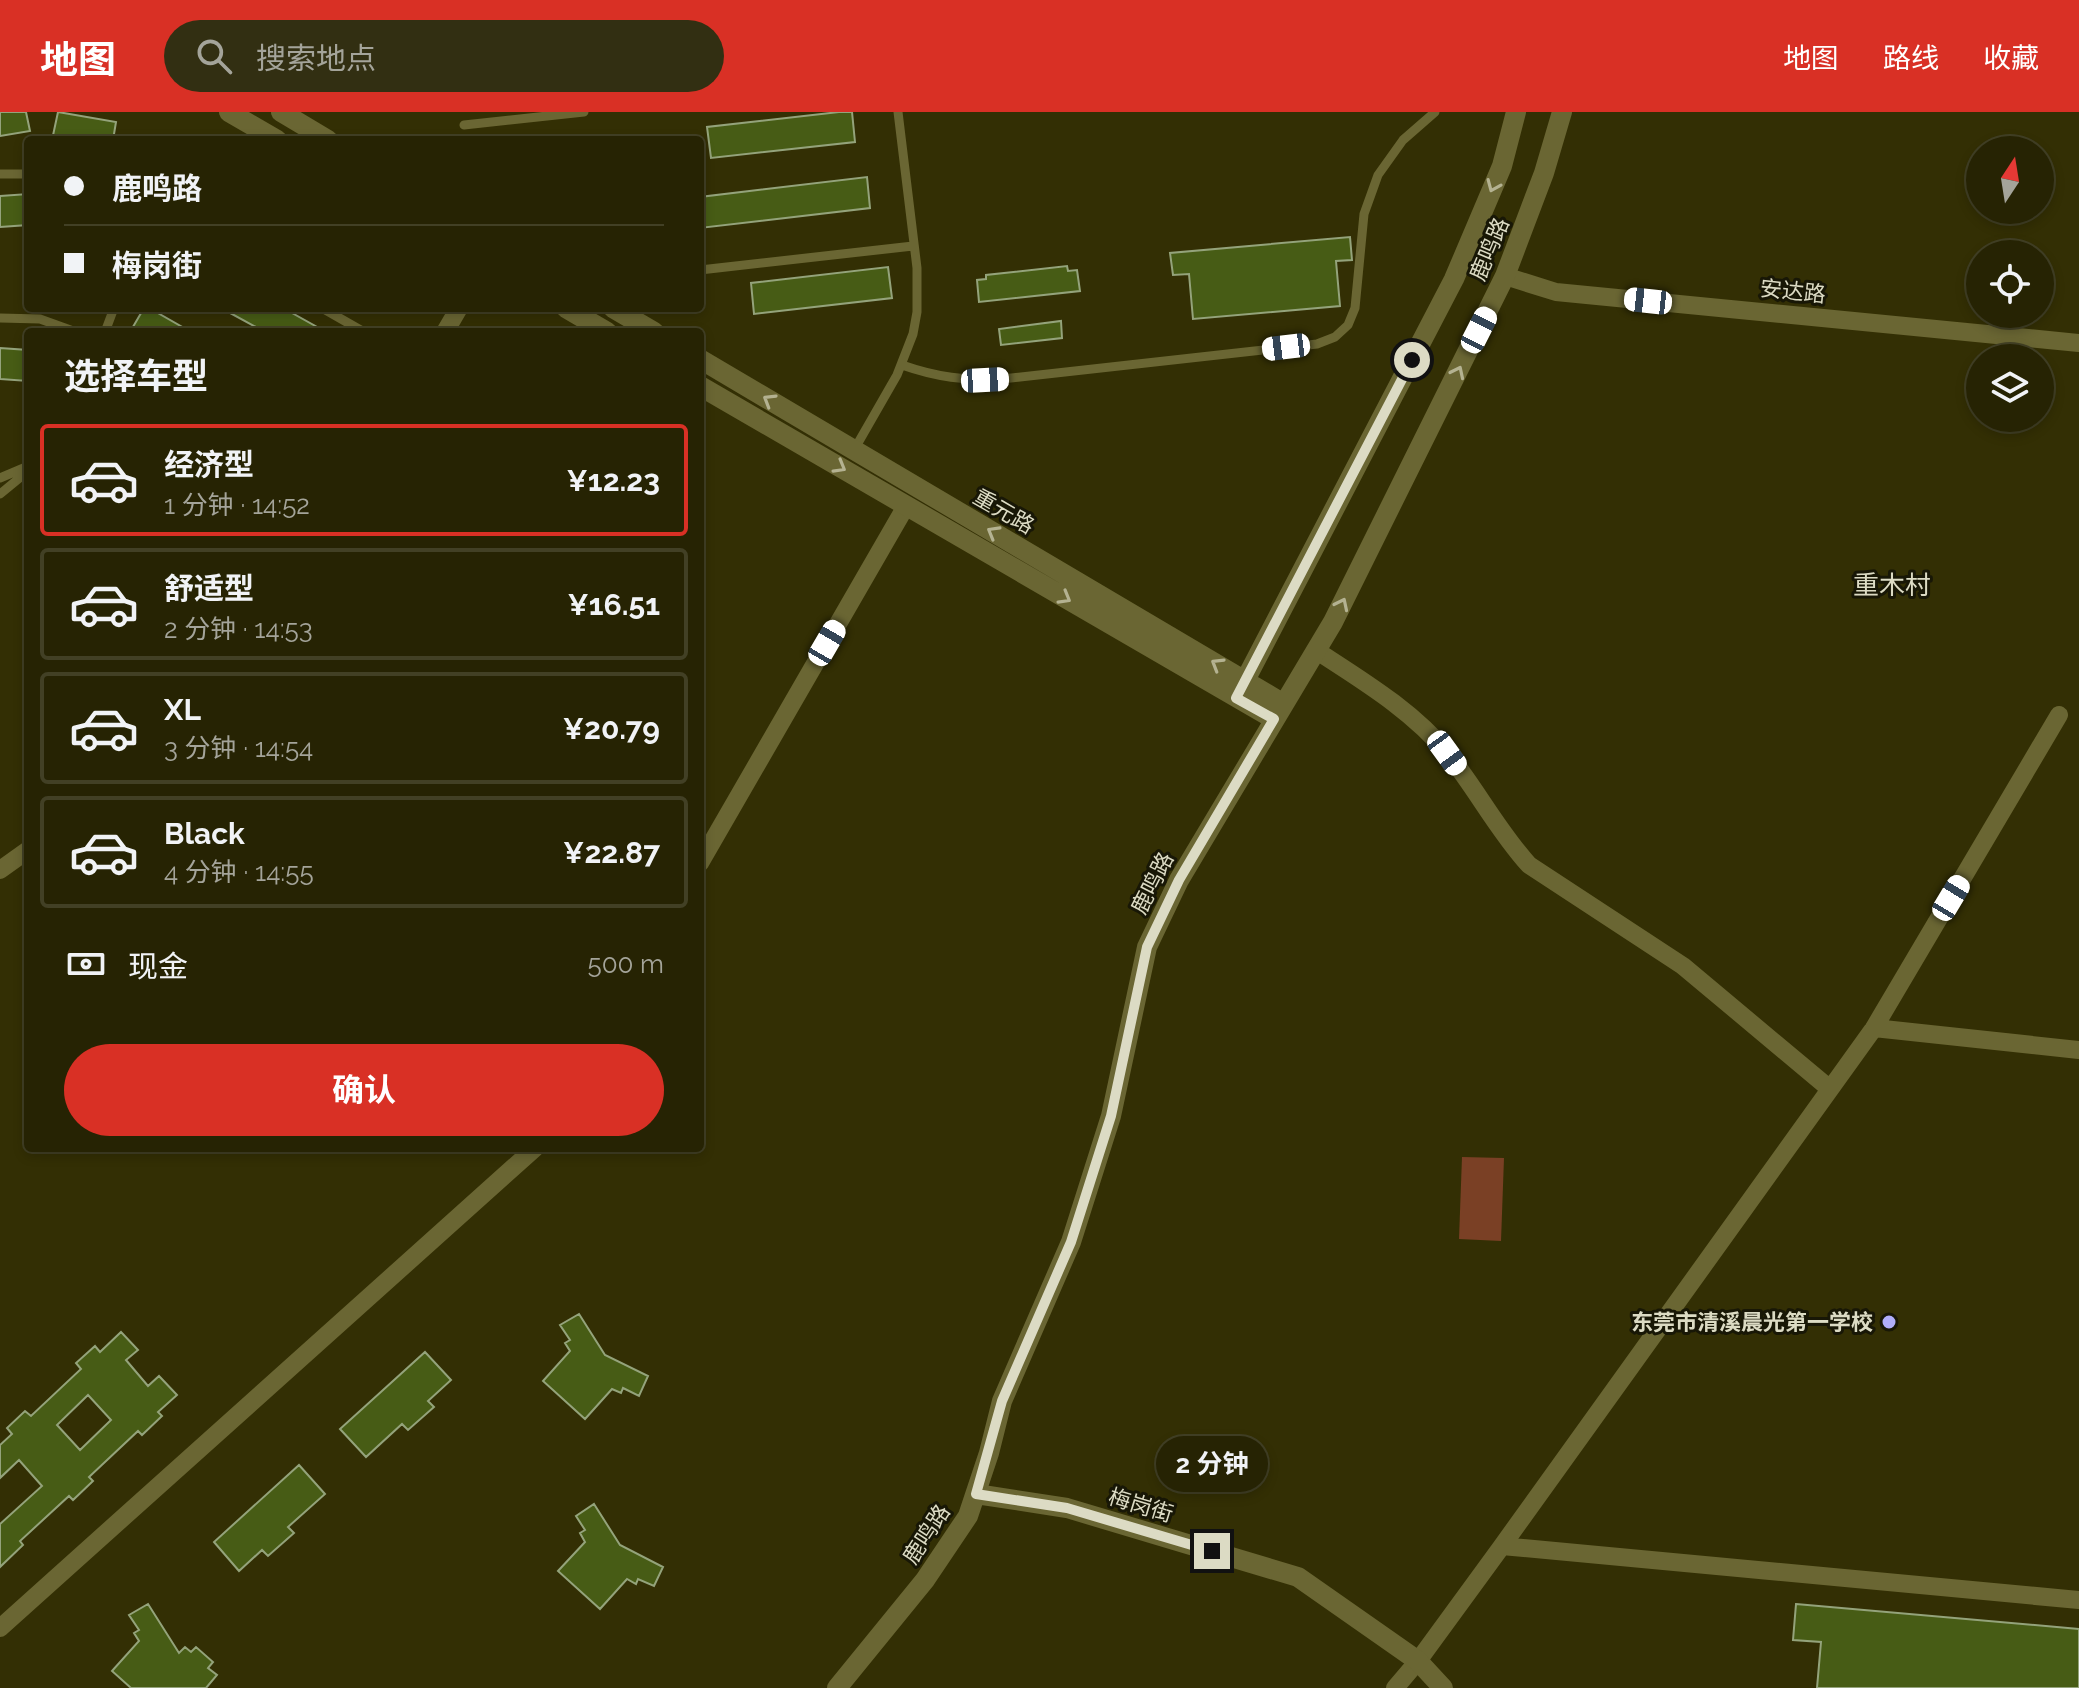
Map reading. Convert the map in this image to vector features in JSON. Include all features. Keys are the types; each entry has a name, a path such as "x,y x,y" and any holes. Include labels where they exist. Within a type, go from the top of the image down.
{"street":[{"path":"229,112 270,136"},
{"path":"281,112 321,136"},
{"name":"鹿鸣路","path":"1240,689 1454,279 1502,166 1516,112"},
{"name":"鹿鸣路","path":"837,1688 925,1580 968,1516 1002,1401 1071,1242 1111,1116 1147,947 1179,880 1317,651 1505,276 1544,173 1562,112"},
{"name":"安达路","path":"1505,276 1556,292 2079,343"},
{"path":"573,312 600,328"},
{"path":"620,312 647,328"},
{"name":"重元路","path":"704,361 854,450 1279,712"},
{"name":"重元路","path":"704,388 906,506 1240,689"},
{"path":"704,856 906,506"},
{"path":"1317,651 1387,696 1447,753 1510,844 1529,865 1683,966 1830,1089"},
{"path":"1395,1688 1502,1546 1874,1028 2059,715"},
{"path":"0,870 24,853"},
{"path":"1874,1028 2079,1050"},
{"path":"0,1628 531,1152"},
{"name":"梅岗街","path":"976,1494 1067,1508 1298,1577 1418,1661 1443,1688"},
{"path":"1502,1546 2079,1600"}],"lane":[{"path":"464,125 584,112"},
{"path":"854,450 902,365 917,312 917,268 898,112"},
{"path":"902,365 934,376 968,381 1002,379 1317,344 1335,337 1348,325 1355,308 1364,214 1378,175 1403,140 1435,112"},
{"path":"0,174 24,174"},
{"path":"704,270 913,246"},
{"path":"329,312 357,328"},
{"path":"0,318 40,319 65,328"},
{"path":"0,478 24,470"},
{"path":"0,494 24,473"}],"shaded area":[{"path":"1462,1157 1504,1158 1501,1241 1459,1239"}],"building":[{"path":"0,112 26,112 30,131 0,136"},
{"path":"58,112 116,122 114,136 53,136"},
{"path":"852,112 855,142 711,158 707,127"},
{"path":"867,177 870,208 704,228 704,197"},
{"path":"24,194 24,225 0,227 0,196"},
{"path":"1350,237 1352,260 1336,261 1340,306 1193,319 1189,274 1173,275 1170,253"},
{"path":"1067,266 1068,271 1077,270 1080,291 979,302 977,280 986,279 986,275"},
{"path":"888,267 892,298 754,314 751,283"},
{"path":"142,312 156,312 184,328 132,328"},
{"path":"228,312 290,312 319,328 258,328"},
{"path":"1061,321 1062,338 1001,345 999,329"},
{"path":"0,348 24,350 24,381 0,379"},
{"path":"579,1314 605,1355 648,1376 639,1396 623,1388 621,1393 612,1389 585,1419 543,1381 570,1351 565,1343 570,1340 560,1325"},
{"path":"121,1332 138,1350 126,1360 148,1386 159,1376 177,1395 158,1412 162,1416 142,1435 138,1431 89,1477 93,1481 73,1500 69,1496 20,1541 23,1545 0,1567 0,1524 42,1486 19,1460 0,1478 0,1445 12,1434 7,1428 25,1411 31,1416 81,1369 76,1363 95,1346 100,1352","holes":["88,1395 111,1420 80,1450 57,1425"]},
{"path":"425,1352 451,1380 428,1401 434,1407 408,1430 402,1424 366,1457 340,1429"},
{"path":"299,1465 325,1494 288,1527 294,1533 268,1556 262,1550 239,1571 214,1542"},
{"path":"594,1504 620,1545 663,1567 654,1586 638,1579 636,1584 627,1579 600,1609 558,1571 585,1542 580,1533 585,1530 576,1516"},
{"path":"148,1604 179,1653 185,1647 191,1652 196,1647 213,1662 208,1668 217,1675 206,1688 131,1688 112,1671 139,1641 134,1633 139,1630 129,1615"},
{"path":"1796,1604 2079,1629 2079,1688 1817,1688 1821,1642 1793,1640"}],"place":[{"name":"东莞市清溪晨光第一学校","path":"1889,1322"}],"district":[{"name":"重木村","path":"1892,585"}],"route":[{"path":"1212,1551 1067,1508 976,1494 1002,1401 1071,1242 1111,1116 1147,947 1179,880 1274,719 1236,698 1412,360"}]}
